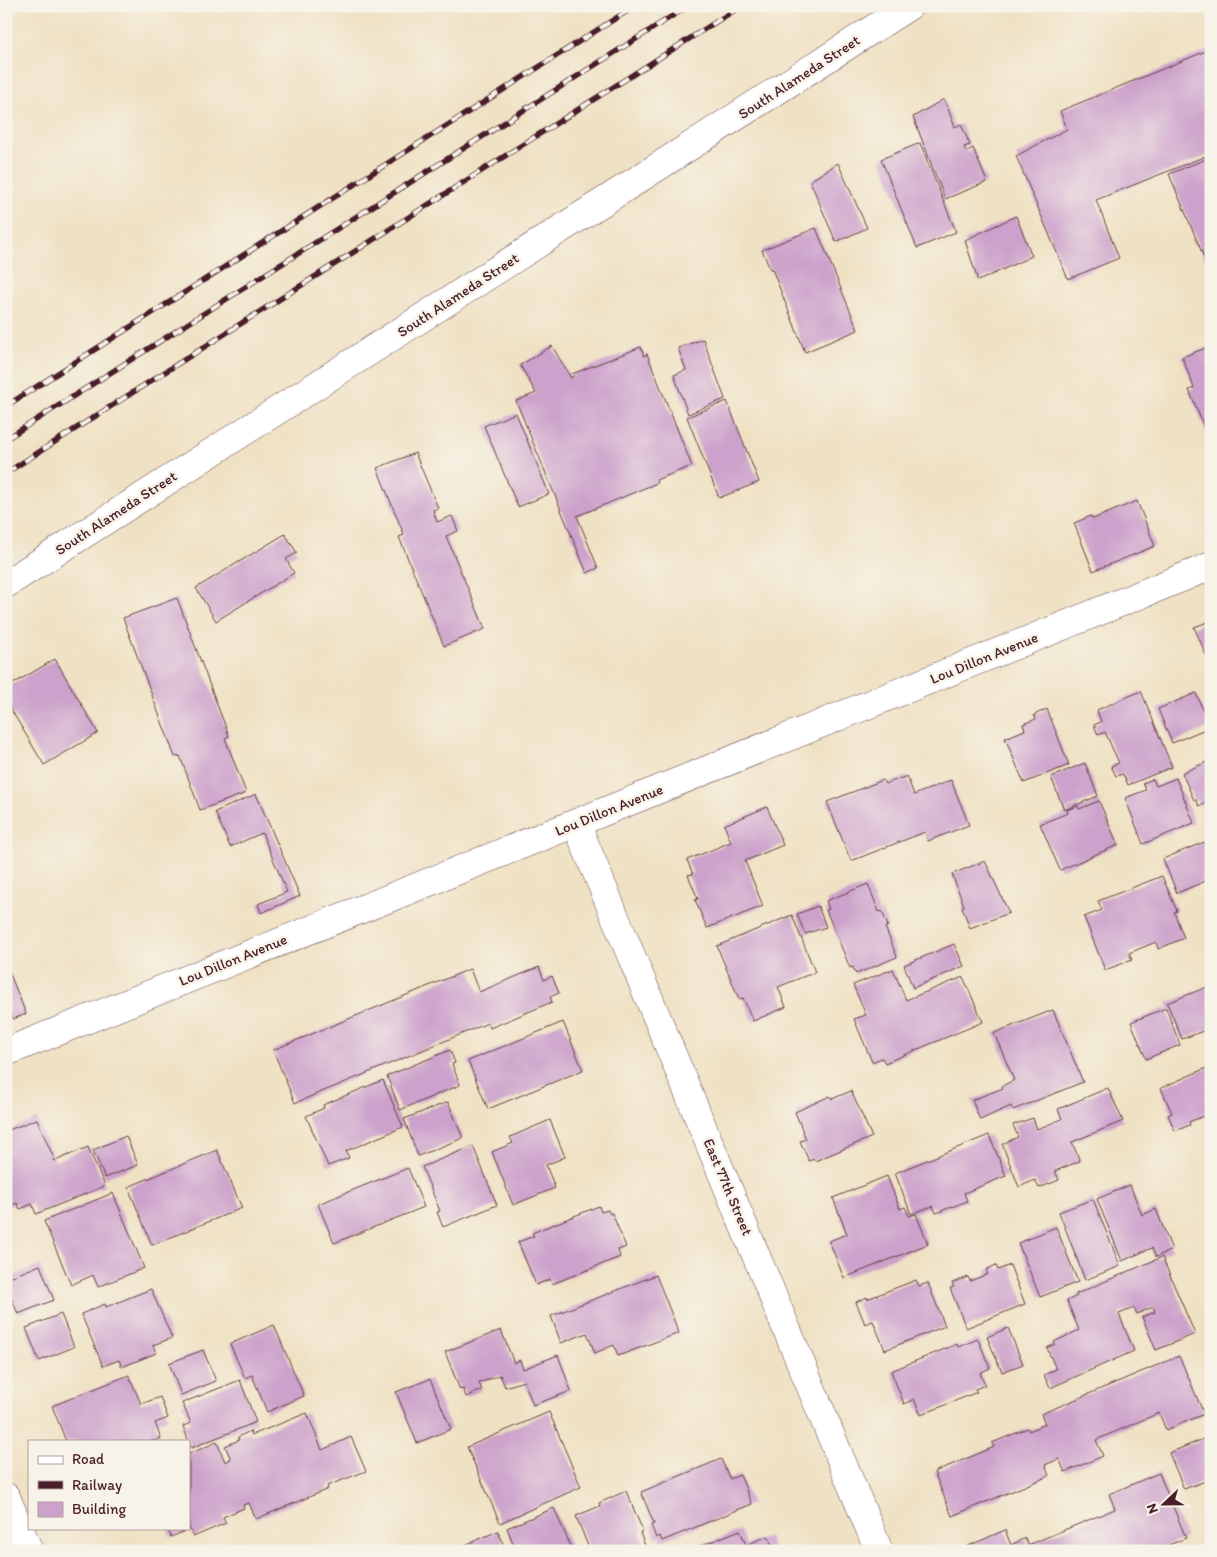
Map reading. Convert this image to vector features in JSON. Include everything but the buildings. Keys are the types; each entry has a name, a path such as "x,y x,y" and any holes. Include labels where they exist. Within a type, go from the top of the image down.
{"street":[{"name":"South Alameda Street","path":"6,584 909,6"},
{"name":"Lou Dillon Avenue","path":"6,1052 1211,566"},
{"name":"East 77th Street","path":"576,823 879,1551"},
{"path":"6,1497 29,1551"}],"railway":[{"path":"6,406 635,6"},
{"path":"6,439 688,6"},
{"path":"6,473 741,6"}]}
